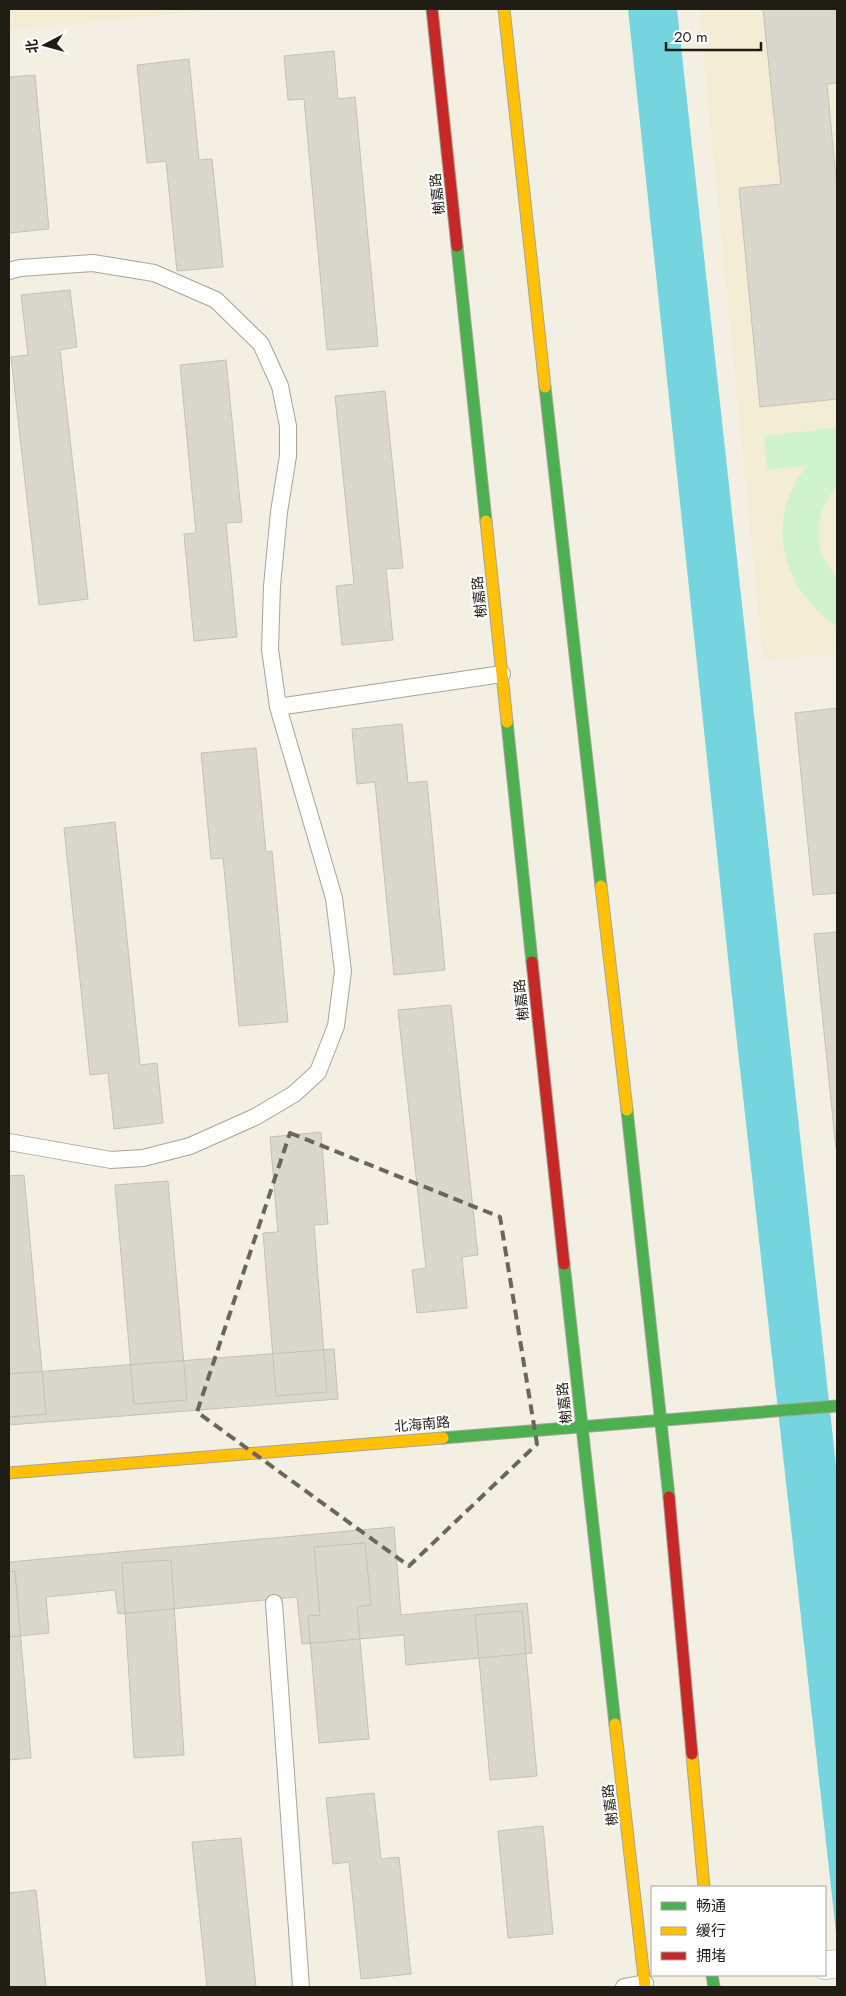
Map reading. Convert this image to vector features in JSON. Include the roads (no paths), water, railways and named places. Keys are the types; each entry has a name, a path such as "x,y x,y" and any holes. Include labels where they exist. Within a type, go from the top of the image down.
{"main road":[{"name":"榭嘉路","path":"432,9 581,1427 645,1985"},
{"path":"504,9 556,488 662,1420 704,1886"},
{"name":"北海南路","path":"9,1473 837,1406"}],"lane":[{"path":"9,271 20,268 93,264 154,273 216,300 261,344 280,386 288,426 288,456 279,512 270,649 278,707 334,898 343,971 336,1026 318,1072 294,1094 254,1116 190,1146 143,1158 111,1160 9,1142"},
{"path":"278,707 502,674"},
{"path":"274,1603 301,1987"},
{"path":"624,1987 645,1985"}],"water":[{"path":"628,9 677,9 837,1475 837,1941 734,1015"}]}
